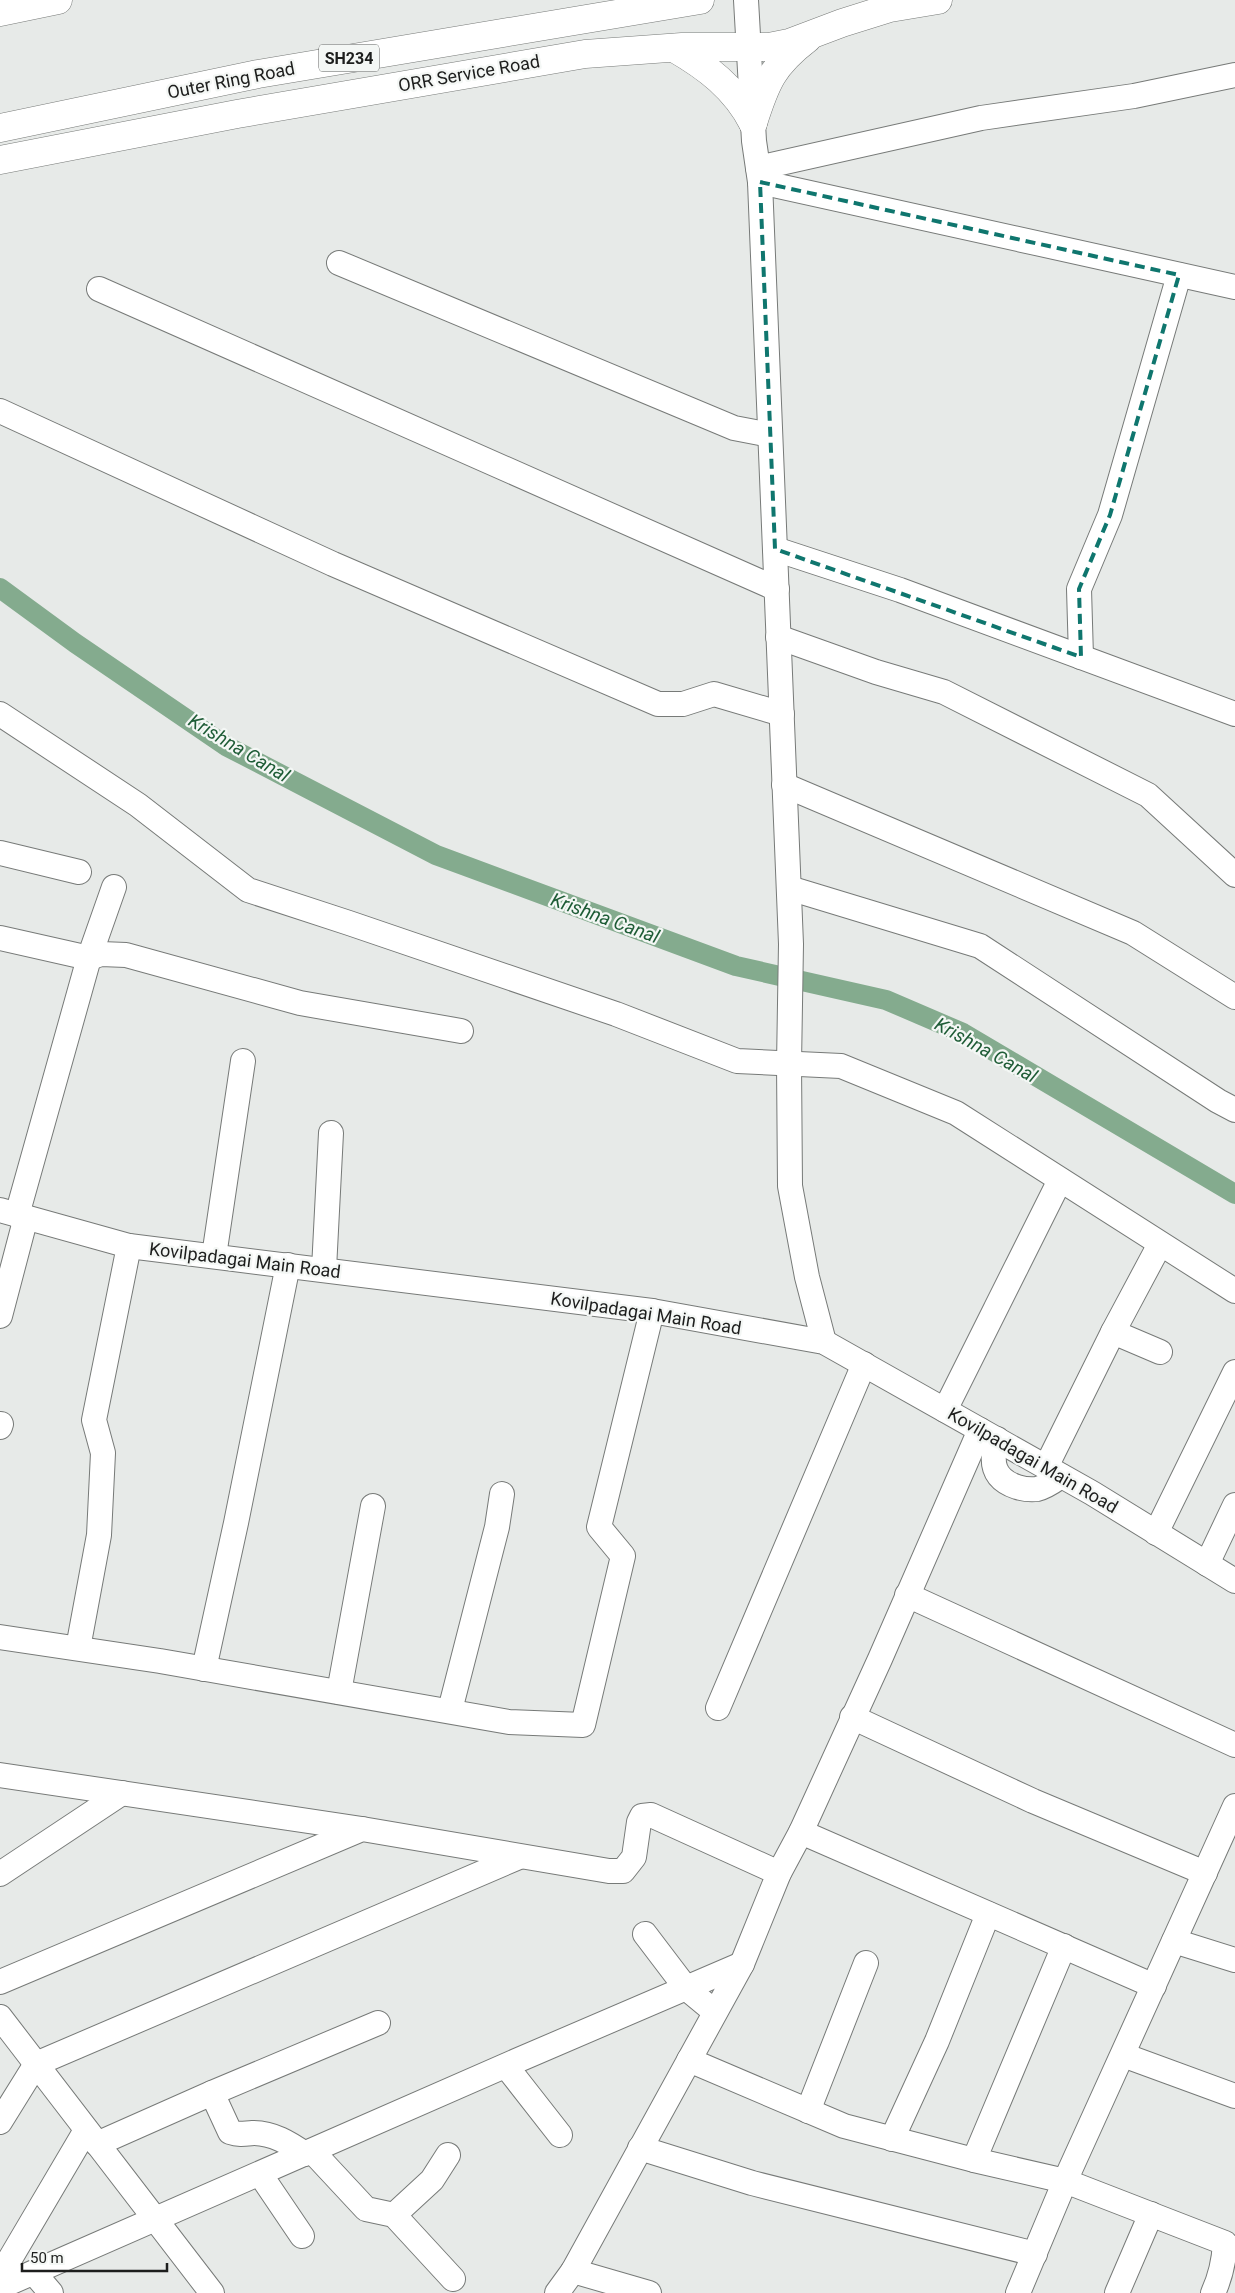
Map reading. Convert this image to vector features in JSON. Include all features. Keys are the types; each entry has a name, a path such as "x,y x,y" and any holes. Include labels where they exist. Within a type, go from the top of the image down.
{"main road":[{"path":"0,12 58,0"},
{"name":"Outer Ring Road","path":"0,128 258,74 700,0"},
{"name":"ORR Service Road","path":"0,160 237,114 505,66 585,54 674,48 748,48 789,43 842,23 890,8 938,0"},
{"path":"753,123 766,85 773,72 784,59 813,35"},
{"path":"674,48 720,78 744,104 753,123"}],"street":[{"path":"746,0 753,123 759,175 789,888 791,944 789,1064 790,1186 807,1277 824,1342"},
{"path":"759,175 980,118 1134,96 1235,75"},
{"path":"759,175 1235,287"},
{"path":"339,263 734,428 770,435"},
{"path":"1081,658 1079,588 1110,515 1178,275"},
{"path":"99,289 777,590"},
{"path":"0,411 333,564 658,704 683,704 714,694 782,714"},
{"path":"775,549 900,590 1235,714"},
{"path":"778,636 876,672 944,692 1148,795 1235,875"},
{"path":"0,714 138,805 248,890 616,1014 737,1060 841,1066 956,1113 1235,1291"},
{"path":"784,785 1133,933 1235,997"},
{"path":"0,853 79,872"},
{"path":"0,1316 14,1214 89,958 114,887"},
{"path":"789,888 980,946 1218,1102 1235,1110"},
{"path":"0,938 89,958 101,954 126,955 300,1003 460,1031"},
{"path":"214,1256 243,1060"},
{"path":"324,1269 331,1133"},
{"path":"944,1410 1060,1180"},
{"name":"Kovilpadagai Main Road","path":"14,1214 129,1246 652,1311 824,1342 1054,1472 1235,1581"},
{"path":"989,1435 994,1451 994,1468 998,1476 1010,1485 1025,1489 1037,1489 1054,1472 1114,1332 1160,1244"},
{"path":"78,1648 99,1535 103,1453 94,1420 129,1246"},
{"path":"204,1669 238,1514 288,1265"},
{"path":"0,1636 450,1710 509,1722 583,1725 624,1556 598,1527 652,1311"},
{"path":"1114,1332 1160,1352"},
{"path":"718,1708 864,1364"},
{"path":"1156,1533 1235,1372"},
{"path":"557,2293 573,2271 742,1964 779,1873 801,1832 907,1595 989,1435"},
{"path":"450,1710 497,1527 502,1494"},
{"path":"1207,1564 1235,1505"},
{"path":"339,1692 373,1506"},
{"path":"907,1595 1235,1745"},
{"path":"852,1717 1033,1801 1205,1873"},
{"path":"0,1775 362,1829 609,1871 624,1871 634,1857 639,1822 642,1816 651,1815 779,1873"},
{"path":"0,1874 122,1793"},
{"path":"1018,2293 1065,2180 1235,1806"},
{"path":"0,1982 362,1829"},
{"path":"801,1832 1154,1986"},
{"path":"0,2122 36,2064 519,1857"},
{"path":"892,2139 937,2041 988,1914"},
{"path":"645,1934 686,1988 715,2012"},
{"path":"1174,1941 1235,1960"},
{"path":"974,2160 1064,1946"},
{"path":"808,2111 866,1963"},
{"path":"0,2288 742,1964"},
{"path":"0,2017 212,2293"},
{"path":"0,2276 92,2137 212,2093 378,2023"},
{"path":"1123,2055 1235,2096"},
{"path":"689,2060 844,2126 974,2160 1065,2180 1151,2214 1230,2242 1220,2280 1213,2293"},
{"path":"506,2066 560,2135"},
{"path":"212,2093 230,2132 240,2135 254,2133 272,2135 308,2153 366,2209 394,2215 453,2279"},
{"path":"640,2148 752,2183 1035,2254"},
{"path":"394,2215 432,2180 448,2155"},
{"path":"260,2174 302,2236"},
{"path":"1117,2293 1151,2214"},
{"path":"573,2271 649,2293"},
{"path":"34,2273 51,2293"}],"highlighted area":[{"path":"760,182 1179,275 1110,515 1079,589 1081,657 775,549"}],"waterway":[{"name":"Krishna Canal","path":"0,588 75,643 226,746 436,855 736,966 886,1000 963,1033 1235,1194"}]}
